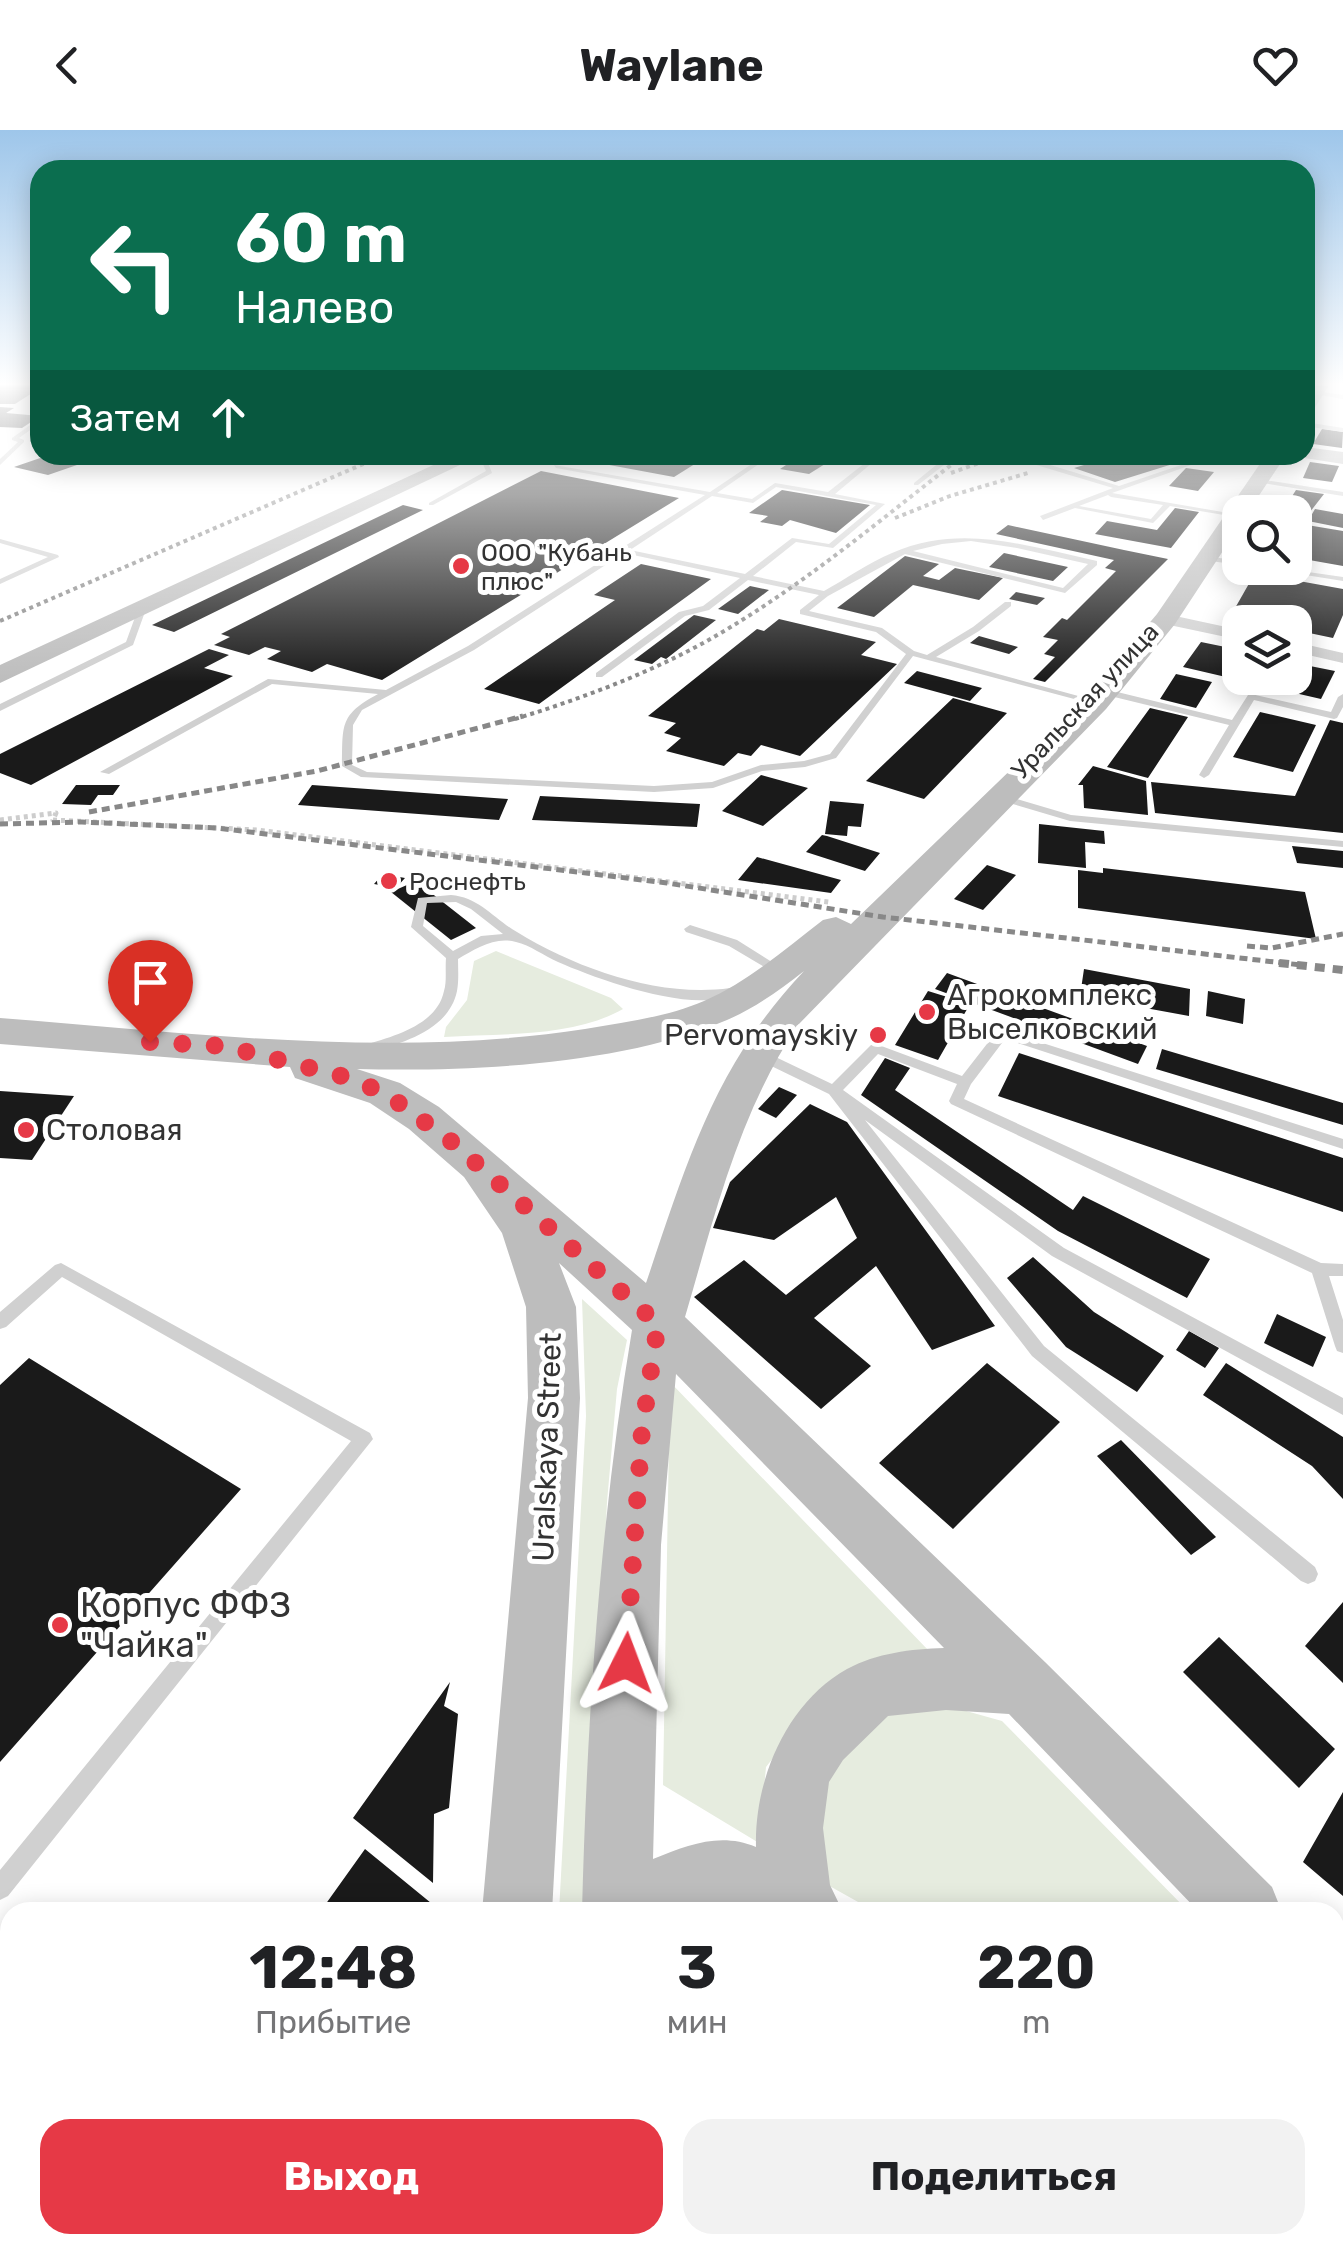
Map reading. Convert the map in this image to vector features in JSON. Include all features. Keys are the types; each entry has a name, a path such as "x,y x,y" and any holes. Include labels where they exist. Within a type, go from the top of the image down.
{"main road":[{"path":"0,675 408,484"},
{"path":"1164,618 1222,533"},
{"name":"Уральская улица","path":"874,912 999,797 1098,697 1164,618 1222,533"},
{"name":"Уральская улица","path":"874,912 999,797"},
{"path":"0,1031 446,1057 570,1046 682,1023 745,996 874,912"},
{"path":"618,1902 632,1545 642,1430 658,1324 718,1133 758,1054 784,1016 874,912"},
{"path":"682,1023 720,1023 747,1037 758,1054"},
{"name":"Uralskaya Street","path":"224,1046 342,1076 385,1093 424,1118 480,1165 523,1228 551,1307 554,1398 517,1902"},
{"path":"480,1165 658,1324 1023,1684 1237,1902"},
{"path":"802,1902 788,1848 792,1787 824,1732 868,1692 936,1679 1023,1684"},
{"path":"650,1902 697,1875 745,1877 790,1902"}],"street":[{"path":"1164,618 1222,631"},
{"path":"1312,651 1343,658"}],"lane":[{"path":"431,504 468,484"},
{"path":"598,676 682,614 706,608 794,540 830,546 882,504 776,485 753,501 656,484"},
{"path":"726,484 471,648 359,708 348,725 347,766 365,775 654,789 713,786 761,768 806,764 833,756 912,653"},
{"path":"829,494 842,484"},
{"path":"1106,484 1119,488"},
{"path":"1042,518 1130,484"},
{"path":"1319,484 1343,494"},
{"path":"1111,494 1222,513"},
{"path":"1074,507 1153,522 1168,504"},
{"path":"906,552 1065,591 1094,563 968,538 906,552 825,594 803,612 879,630 912,653 928,658 1235,724"},
{"path":"0,541 56,558 0,582"},
{"path":"626,551 825,594"},
{"path":"1206,558 1222,561"},
{"path":"1312,575 1343,579"},
{"path":"928,658 976,630 1008,604"},
{"path":"0,708 130,644 142,608"},
{"path":"105,772 271,681 385,692"},
{"path":"1204,776 1251,697 1334,716 1343,697"},
{"path":"999,797 1070,818 1343,844"},
{"path":"452,957 417,927 422,900 461,900 516,937 588,968 676,996 711,997 742,989 780,971"},
{"path":"690,929 724,938 780,971"},
{"path":"452,957 485,939 516,937"},
{"path":"350,1054 405,1038 428,1022 449,998 452,957"},
{"path":"1343,1144 1002,1034 965,1082 956,1101 1319,1269 1343,1270"},
{"path":"834,1092 876,1048 965,1082"},
{"path":"758,1054 834,1092 1058,1252 1343,1408"},
{"path":"834,1092 1038,1351 1308,1574"},
{"path":"0,1322 61,1269 364,1440 0,1888"},
{"path":"1319,1269 1341,1336"}],"path":[{"path":"0,820 56,813 53,820 258,830 874,912"}],"shaded area":[{"path":"496,951 611,998 623,1009 559,1030 444,1037 446,1027 467,1000 474,961"},
{"path":"582,1299 627,1340 617,1389 607,1502 587,1902 560,1902 586,1416"},
{"path":"670,1382 929,1651 837,1676 766,1767 759,1843 663,1785"},
{"path":"941,1704 1002,1721 1179,1902 858,1902 817,1879 812,1809 840,1751 877,1713"}],"building":[{"name":"ООО \"Кубань плюс\"","path":"515,484 608,484 679,498 382,680 327,664 312,672 267,659 281,651 265,647 249,655 214,645 230,637 221,634"},
{"path":"1171,484 1204,484 1198,491"},
{"path":"782,490 870,505 836,533 790,520 782,526 760,522 768,516 749,513"},
{"path":"1296,490 1324,494 1312,509 1312,495 1293,495"},
{"path":"403,505 423,510 174,632 152,625"},
{"path":"1175,508 1199,512 1171,548 1095,534 1107,521 1157,530"},
{"path":"1315,509 1343,514 1343,528 1312,522"},
{"path":"1008,525 1168,559 1045,682 1033,679 1055,657 1044,654 1058,640 1043,637 1062,618 1067,620 1116,571 1105,568 1114,560 996,534"},
{"path":"1312,526 1343,531 1343,566 1312,560"},
{"path":"1004,553 1068,567 1053,581 989,567"},
{"path":"905,556 939,564 923,576 939,580 955,568 1003,578 979,600 913,585 874,617 837,608"},
{"path":"641,564 711,579 539,704 484,689 615,600 594,595"},
{"path":"1312,583 1343,589 1343,615 1333,638 1312,634 1312,605 1237,605 1248,585"},
{"path":"750,586 769,590 738,614 718,609"},
{"path":"1016,592 1045,598 1037,605 1009,599"},
{"path":"694,615 716,620 666,659 661,657 652,664 634,660"},
{"path":"779,619 876,642 861,655 897,664 800,756 761,745 751,756 738,753 724,766 666,751 681,738 664,733 676,723 648,716 757,629 764,631"},
{"path":"979,636 1018,647 1009,654 970,643"},
{"path":"1201,642 1222,646 1222,676 1183,667"},
{"path":"209,649 229,655 204,668 233,676 31,785 0,773 0,754"},
{"path":"1312,666 1335,671 1321,699 1304,695 1312,695"},
{"path":"917,671 982,688 970,701 904,683"},
{"path":"1176,674 1212,682 1196,708 1160,699"},
{"path":"953,698 1007,713 924,799 866,781"},
{"path":"1150,708 1188,717 1148,778 1107,767"},
{"path":"1260,712 1316,725 1293,772 1233,757"},
{"path":"1330,720 1343,723 1343,833 1155,813 1151,782 1295,796"},
{"path":"1093,766 1146,781 1148,815 1084,808 1083,785 1078,785"},
{"path":"761,775 808,788 763,826 722,811"},
{"path":"76,785 120,785 113,795 98,795 91,805 62,804"},
{"path":"312,785 508,799 499,820 298,805"},
{"path":"540,796 700,804 697,827 532,820"},
{"path":"830,801 864,804 861,827 848,826 847,836 825,834"},
{"path":"1039,824 1104,831 1105,844 1085,842 1086,868 1038,863"},
{"path":"822,835 880,853 865,871 806,852"},
{"path":"1292,846 1343,851 1343,868 1297,863"},
{"path":"757,857 841,880 831,893 738,880"},
{"path":"987,865 1016,875 983,910 954,899"},
{"path":"1103,868 1305,892 1316,939 1078,908 1078,870 1103,873"},
{"name":"Роснефть","path":"383,874 405,878 396,888 374,884"},
{"path":"416,881 476,928 451,940 391,892"},
{"path":"1084,969 1190,989 1189,1016 1080,996"},
{"path":"947,973 1147,1046 1138,1064 935,989"},
{"path":"928,991 970,1004 938,1060 895,1045"},
{"path":"1208,991 1245,999 1243,1024 1206,1016"},
{"path":"1162,1049 1343,1103 1343,1125 1156,1069"},
{"path":"1019,1053 1343,1158 1343,1212 998,1096"},
{"path":"885,1058 910,1068 895,1090 1073,1210 1083,1196 1210,1259 1187,1298 1058,1231 861,1095"},
{"path":"779,1087 797,1095 776,1118 758,1109"},
{"name":"Столовая","path":"0,1091 74,1096 32,1160 0,1158"},
{"path":"810,1104 847,1122 995,1326 932,1350 876,1266 814,1318 871,1366 821,1409 694,1297 744,1260 786,1295 857,1238 836,1197 774,1240 713,1228 730,1182"},
{"path":"1033,1257 1094,1312 1164,1356 1137,1392 1066,1347 1007,1278"},
{"path":"1277,1314 1326,1337 1313,1367 1264,1343"},
{"path":"1189,1331 1219,1348 1205,1368 1176,1350"},
{"name":"Корпус ФФЗ \"Чайка\"","path":"29,1358 241,1489 0,1762 0,1385"},
{"path":"987,1363 1060,1422 953,1529 879,1463"},
{"path":"1226,1363 1343,1437 1343,1499 1312,1466 1203,1395"},
{"path":"1121,1440 1216,1537 1191,1555 1097,1456"},
{"path":"1343,1602 1343,1683 1305,1646"},
{"path":"1219,1637 1335,1749 1299,1788 1183,1672"},
{"path":"450,1682 444,1706 458,1714 449,1808 434,1814 433,1883 353,1818"},
{"path":"1343,1792 1343,1896 1303,1862"},
{"path":"365,1849 430,1902 327,1902"}],"railway":[{"path":"0,621 317,484"},
{"path":"515,719 612,685 705,642 806,577 927,484"},
{"path":"895,518 990,484"},
{"path":"89,812 317,771 523,716"},
{"path":"0,824 82,822 217,828 667,883 883,917 1301,965"},
{"path":"1247,946 1272,948 1343,934"},
{"path":"1279,963 1343,970"}],"place":[{"name":"ООО \"Кубань плюс\"","path":"461,566"},
{"name":"Роснефть","path":"389,881"},
{"name":"Агрокомплекс Выселковский","path":"927,1012"},
{"name":"Pervomayskiy","path":"878,1035"},
{"name":"Столовая","path":"26,1130"},
{"name":"Корпус ФФЗ \"Чайка\"","path":"60,1625"}],"route":[{"path":"150,1042 224,1046 342,1076 385,1093 424,1118 658,1324 642,1430 626,1663"}]}
